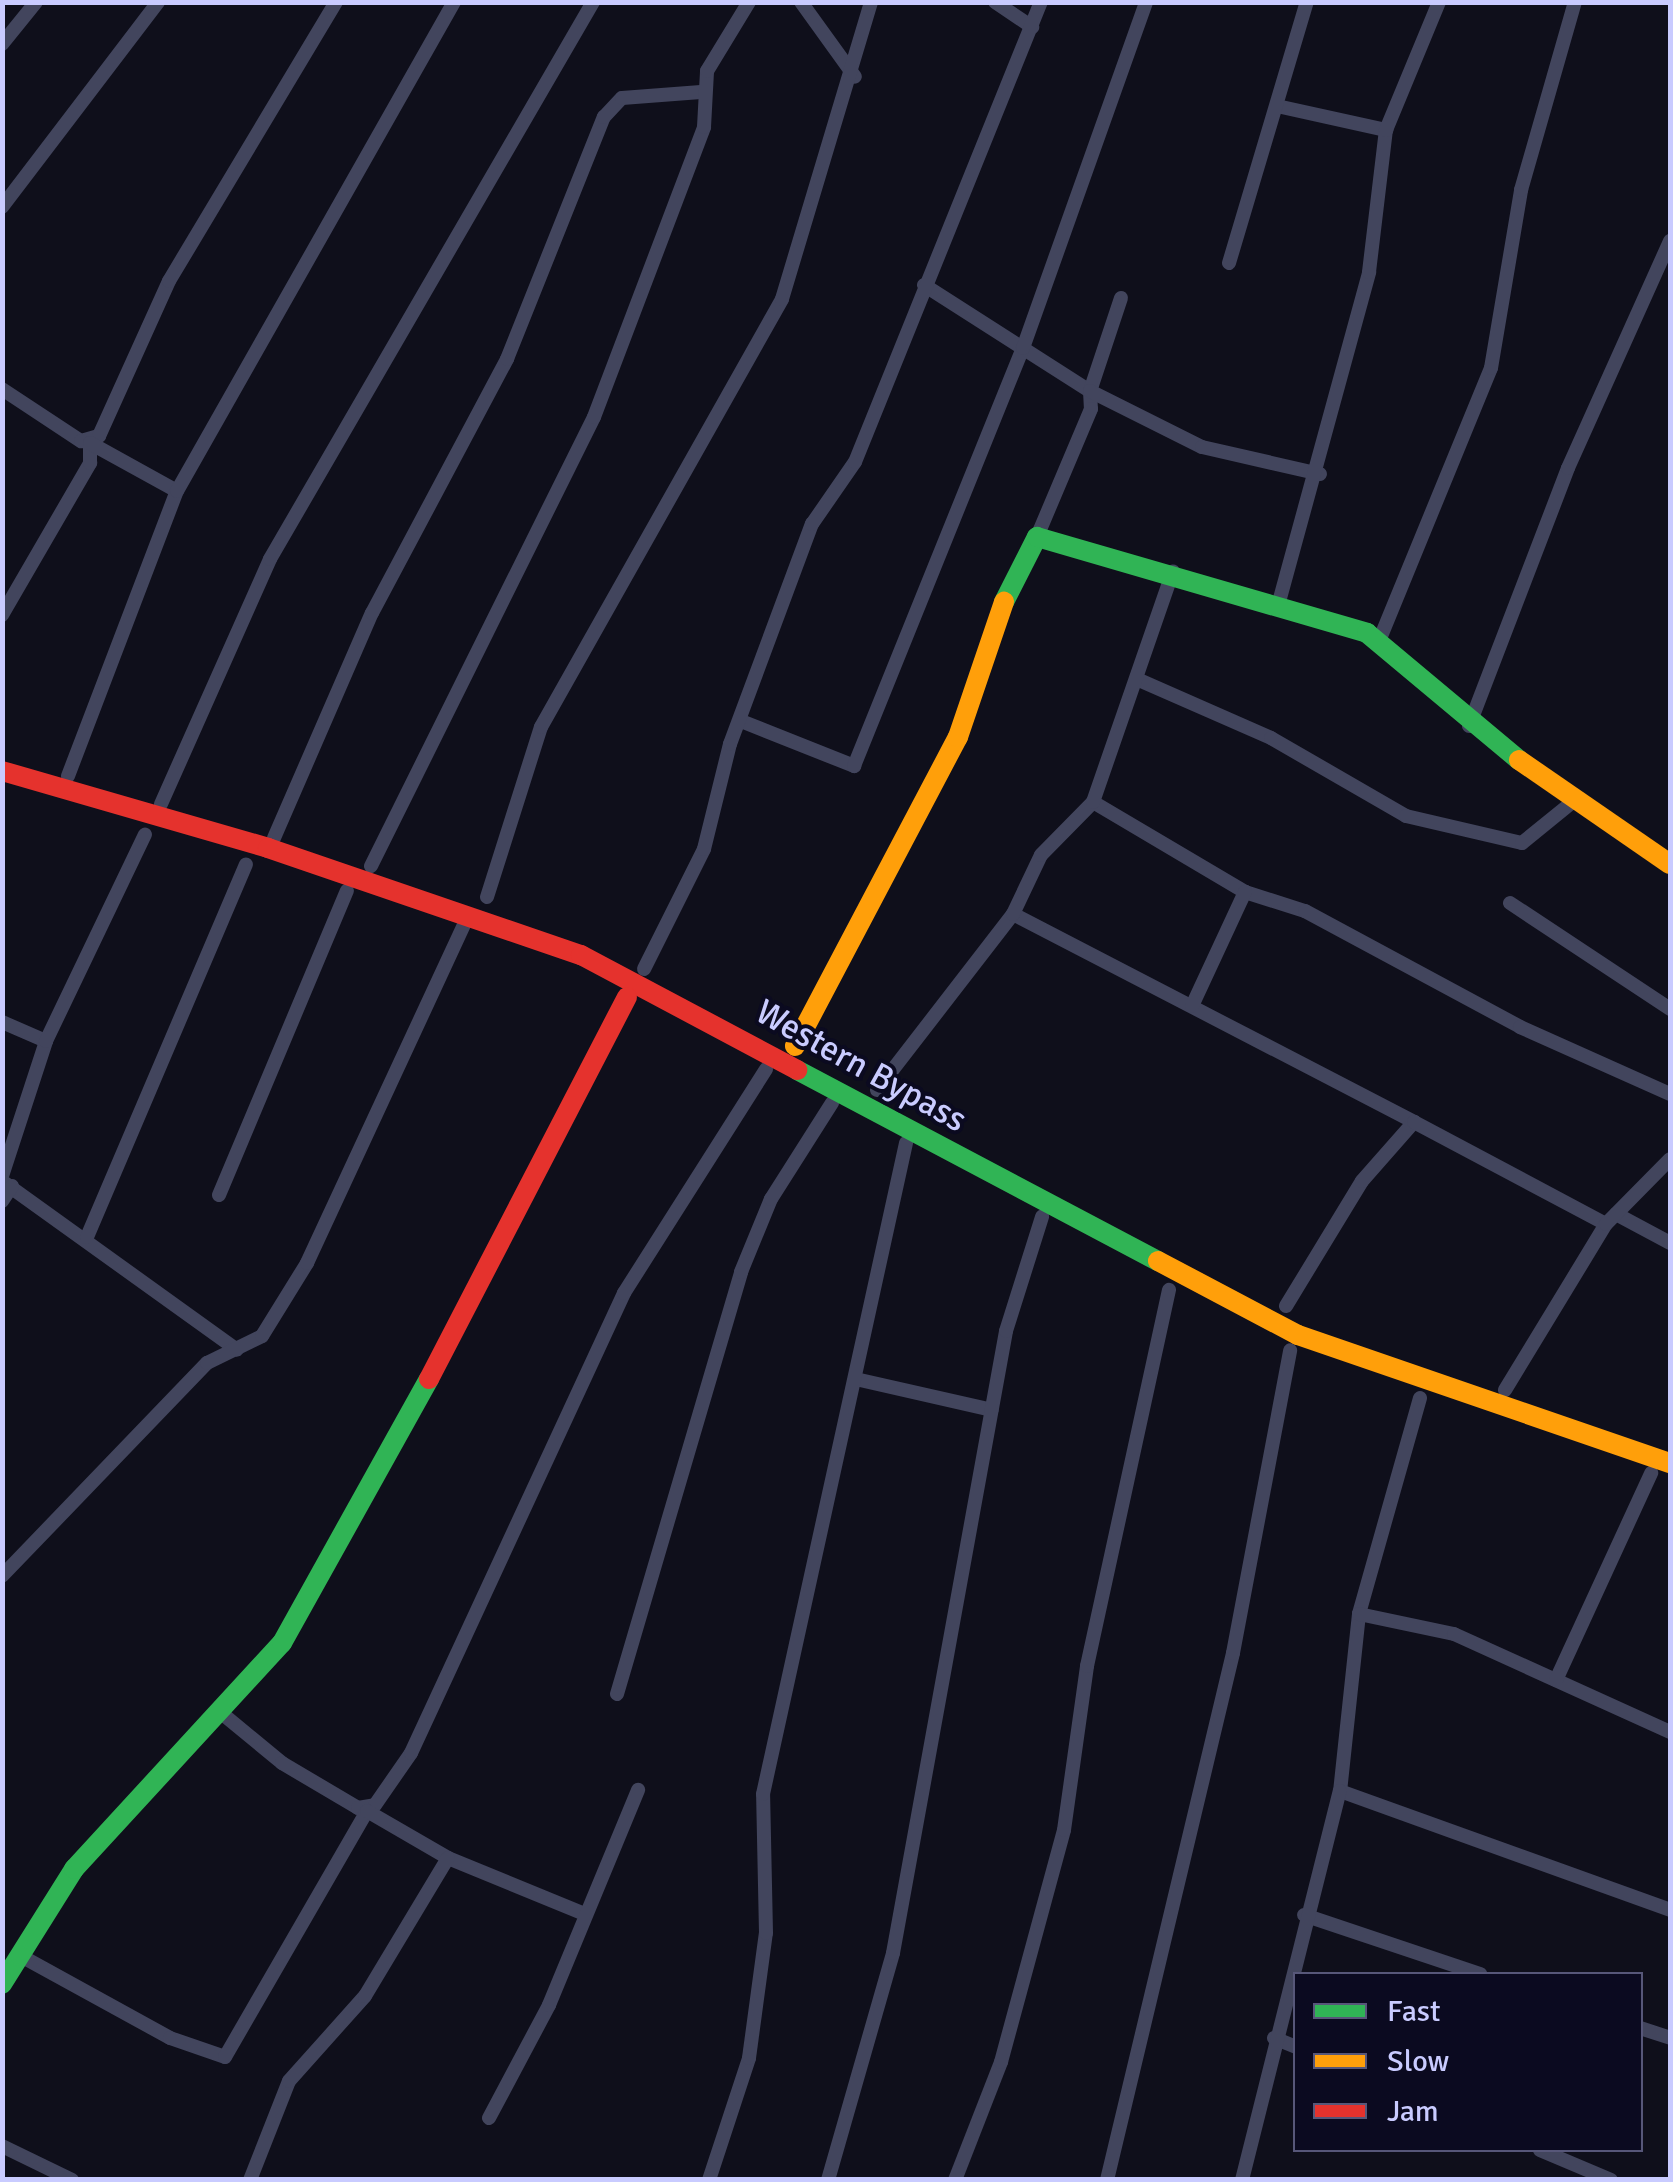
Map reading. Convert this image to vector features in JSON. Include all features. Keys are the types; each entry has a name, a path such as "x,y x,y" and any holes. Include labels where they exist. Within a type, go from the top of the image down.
{"street":[{"path":"2,44 36,2"},
{"path":"2,208 158,2"},
{"path":"2,614 90,463 90,442 169,281 336,2"},
{"path":"68,776 177,491 454,2"},
{"path":"161,804 270,559 593,2"},
{"path":"371,866 520,579 624,346 704,127 701,92 749,2"},
{"path":"800,2 855,77"},
{"path":"486,897 541,727 782,299 855,77 871,2"},
{"path":"995,2 1032,26"},
{"path":"644,969 704,849 742,720 812,524 855,462 1041,2"},
{"path":"742,720 854,766 1023,348 1146,2"},
{"path":"1229,263 1257,147 1277,106 1306,2"},
{"path":"1279,602 1320,474 1368,272 1386,130 1439,2"},
{"path":"1379,641 1492,368 1521,190 1575,2"},
{"path":"274,838 379,598 508,359 604,118 622,98 701,92"},
{"path":"1277,106 1386,130"},
{"path":"1469,726 1568,468 1670,241"},
{"path":"924,285 1090,391 1202,448 1320,474"},
{"path":"795,1046 958,737 992,626 1038,537 1091,409 1090,391 1121,298"},
{"path":"2,389 177,491"},
{"path":"1038,537 1279,602 1379,641 1469,726 1670,864"},
{"path":"877,1090 1013,914 1041,856 1093,802 1139,680 1173,572"},
{"path":"1139,680 1271,738 1406,816 1522,842 1575,800"},
{"name":"Western Bypass","path":"2,772 300,858 581,955 1298,1335 1670,1463"},
{"path":"1093,802 1246,892 1305,911 1520,1028 1670,1094"},
{"path":"2,1201 46,1041 145,834"},
{"path":"87,1237 246,865"},
{"path":"219,1195 347,891"},
{"path":"1192,1006 1246,892"},
{"path":"1510,903 1670,1009"},
{"path":"1013,914 1414,1122 1611,1219 1670,1243"},
{"path":"2,1576 91,1474 206,1363 262,1336 307,1263 464,925"},
{"path":"2,1984 74,1869 282,1644 341,1549 626,997"},
{"path":"2,1022 46,1041"},
{"path":"21,1956 170,2038 225,2057 367,1811 411,1753 624,1293 766,1069"},
{"path":"618,1694 741,1272 771,1199 832,1103"},
{"path":"1286,1306 1362,1182 1414,1122"},
{"path":"710,2180 750,2058 766,1933 763,1794 860,1380 906,1144"},
{"path":"1505,1390 1611,1219 1670,1159"},
{"path":"6,1181 237,1350"},
{"path":"828,2180 893,1953 992,1410 1042,1217"},
{"path":"955,2180 1001,2062 1064,1830 1087,1666 1169,1290"},
{"path":"1107,2180 1233,1653 1290,1350"},
{"path":"860,1380 992,1410"},
{"path":"1242,2180 1304,1916 1340,1791 1359,1614 1420,1398"},
{"path":"1556,1680 1651,1473"},
{"path":"1359,1614 1454,1634 1670,1732"},
{"path":"220,1711 282,1763 448,1858 582,1913"},
{"path":"489,2118 548,2004 582,1913 638,1790"},
{"path":"1340,1791 1670,1910"},
{"path":"250,2180 289,2081 366,1996 448,1858"},
{"path":"1304,1916 1474,1972"},
{"path":"1643,2029 1670,2038"},
{"path":"1274,2038 1293,2046"},
{"path":"2,2146 72,2180"},
{"path":"1545,2152 1612,2180"}],"traffic: fast":[{"path":"1004,602 1037,537 1367,633 1519,760"},
{"path":"797,1070 1158,1261"},
{"path":"2,1984 74,1869 282,1643 429,1379"}],"traffic: slow":[{"path":"795,1046 958,737 1004,602"},
{"path":"1519,760 1670,864"},
{"path":"1158,1261 1298,1335 1670,1463"}],"traffic: jam":[{"path":"2,771 268,848 581,955 797,1070"},
{"path":"429,1379 627,997"}]}
